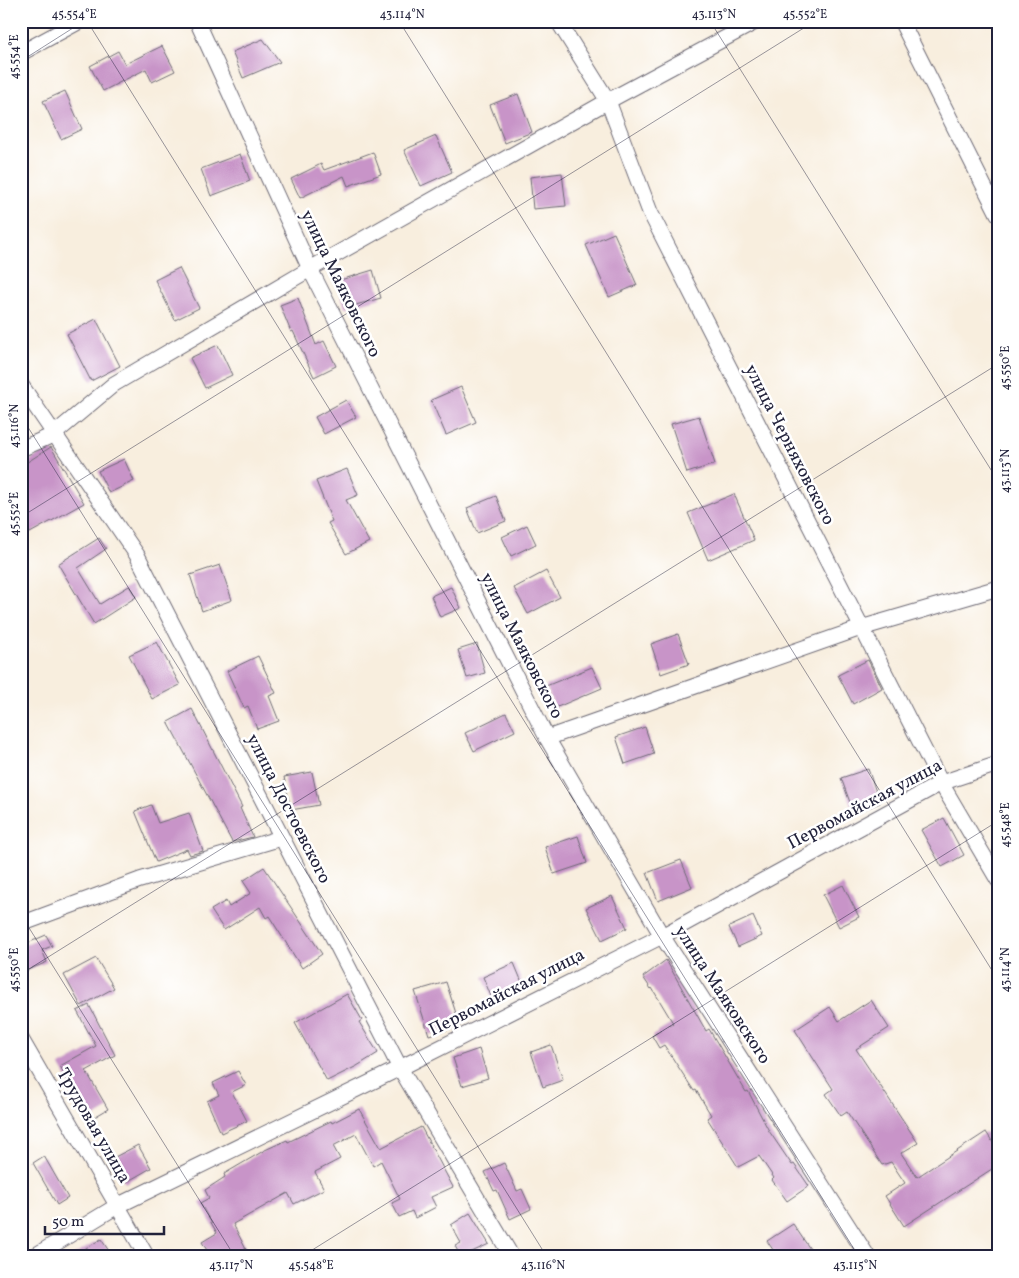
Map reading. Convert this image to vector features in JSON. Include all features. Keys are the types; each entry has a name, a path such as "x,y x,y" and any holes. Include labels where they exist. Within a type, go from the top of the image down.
{"street":[{"path":"21,53 80,21"},
{"name":"улица Маяковского","path":"197,21 310,269 547,738 662,936 868,1257"},
{"name":"улица Черняховского","path":"558,21 608,101 650,212 941,784 998,880"},
{"path":"21,449 54,435 114,384 310,269 608,101 757,21"},
{"path":"901,21 998,214"},
{"name":"улица Достоевского","path":"21,385 137,555 400,1068 512,1257"},
{"path":"547,738 861,628 998,588"},
{"name":"Первомайская улица","path":"33,1257 117,1206 400,1068 662,936 941,784 998,764"},
{"path":"21,924 140,880 281,838"},
{"name":"Трудовая улица","path":"21,1039 147,1257"}],"building":[{"path":"263,39 280,62 243,78 232,52"},
{"path":"162,46 175,71 152,82 146,69 103,91 90,66 118,51 125,64"},
{"path":"65,91 82,129 61,139 43,101"},
{"path":"518,94 532,132 505,143 490,105"},
{"path":"436,136 452,172 421,186 404,150"},
{"path":"373,152 381,174 348,186 344,176 300,198 291,179 321,164 324,170"},
{"path":"240,154 250,181 211,196 201,169"},
{"path":"562,173 566,206 533,209 530,177"},
{"path":"614,233 637,285 609,297 586,245"},
{"path":"179,268 199,308 175,320 155,280"},
{"path":"373,270 381,298 345,308 337,281"},
{"path":"298,298 316,345 324,341 336,366 314,377 293,331 291,332 280,305"},
{"path":"96,319 120,366 91,381 67,334"},
{"path":"218,345 232,375 205,388 190,358"},
{"path":"461,387 476,422 446,435 431,400"},
{"path":"346,400 356,417 324,434 315,417"},
{"path":"699,416 715,464 687,473 671,424"},
{"path":"51,447 84,503 30,533 21,519 21,466"},
{"path":"124,459 134,481 109,493 98,471"},
{"path":"347,469 358,495 346,500 369,542 346,554 328,523 332,521 316,481"},
{"path":"734,494 754,540 708,560 688,513"},
{"path":"496,496 506,521 477,533 467,508"},
{"path":"527,525 536,544 511,556 502,537"},
{"path":"99,538 106,549 78,568 100,604 129,586 136,597 94,624 58,564"},
{"path":"220,565 232,600 202,611 190,575"},
{"path":"546,571 560,597 528,614 514,588"},
{"path":"451,587 461,608 440,617 431,596"},
{"path":"678,634 689,664 661,674 651,644"},
{"path":"157,642 180,685 152,699 129,655"},
{"path":"477,644 485,673 467,678 458,650"},
{"path":"258,656 276,693 269,696 279,721 257,729 248,706 244,708 227,671"},
{"path":"868,660 882,688 853,704 838,675"},
{"path":"592,667 602,688 555,708 546,686"},
{"path":"192,709 242,807 240,808 253,837 232,842 168,722"},
{"path":"506,713 515,731 474,751 465,733"},
{"path":"645,727 654,754 625,764 616,737"},
{"path":"868,769 880,803 854,813 841,778"},
{"path":"312,772 319,805 291,810 284,777"},
{"path":"151,805 158,823 189,813 203,851 190,855 187,849 156,862 135,811"},
{"path":"944,818 964,855 942,867 921,830"},
{"path":"578,836 587,863 554,874 545,847"},
{"path":"681,860 692,887 658,901 647,873"},
{"path":"264,867 322,954 302,968 269,916 266,918 260,907 224,930 211,910 226,901 229,907 251,893 243,881"},
{"path":"843,885 859,917 839,927 823,895"},
{"path":"612,896 627,928 602,940 586,908"},
{"path":"753,916 762,936 738,947 729,927"},
{"path":"46,935 52,946 42,950 47,962 21,973 21,946"},
{"path":"96,958 114,988 81,1006 64,975"},
{"path":"666,960 706,1031 709,1029 746,1092 748,1091 769,1131 809,1186 787,1201 772,1180 774,1178 759,1156 738,1167 707,1118 711,1115 696,1090 694,1091 664,1045 659,1048 652,1036 673,1023 652,988 643,977"},
{"path":"514,963 524,987 493,1001 483,977"},
{"path":"446,982 460,1026 429,1035 415,991"},
{"path":"347,994 362,1020 359,1022 378,1053 327,1081 295,1023"},
{"path":"871,1000 889,1028 856,1049 918,1143 901,1153 917,1177 986,1132 998,1150 998,1165 904,1226 885,1196 905,1183 891,1162 882,1165 847,1112 841,1116 826,1094 833,1089 795,1030 830,1007 839,1021"},
{"path":"89,1005 115,1055 86,1071 108,1109 91,1119 60,1066 96,1046 77,1011"},
{"path":"551,1045 563,1080 543,1087 531,1052"},
{"path":"479,1049 488,1078 462,1086 453,1058"},
{"path":"238,1071 246,1085 232,1092 247,1121 221,1133 207,1101 219,1095 213,1083"},
{"path":"359,1109 381,1148 421,1127 453,1187 431,1197 436,1207 415,1218 412,1211 399,1217 392,1203 400,1199 381,1161 373,1166 356,1134 333,1146 340,1159 315,1172 324,1189 294,1204 288,1193 233,1224 250,1257 211,1257 202,1242 217,1233 200,1203 209,1198 205,1190 225,1177 224,1174 265,1150 287,1140 288,1142 331,1121 332,1123"},
{"path":"138,1145 151,1168 125,1183 111,1159"},
{"path":"44,1156 68,1198 57,1205 33,1163"},
{"path":"504,1163 517,1191 522,1189 531,1209 510,1219 497,1190 494,1191 485,1172"},
{"path":"470,1213 489,1244 461,1257 455,1246 461,1243 451,1225"},
{"path":"793,1224 812,1252 804,1257 778,1257 767,1241"},
{"path":"101,1239 113,1257 71,1257"}]}
